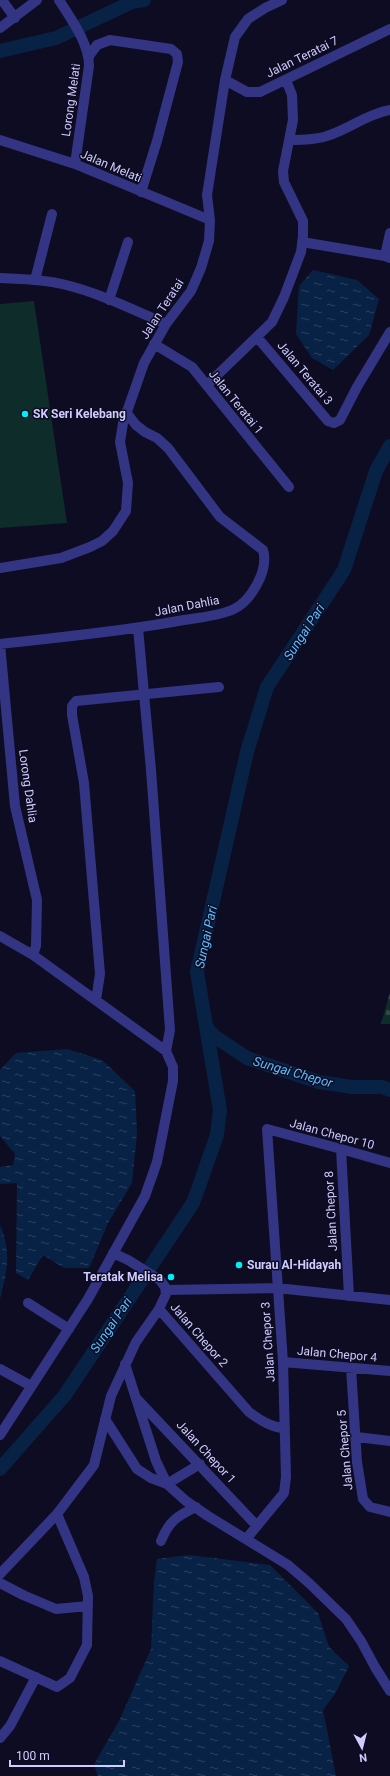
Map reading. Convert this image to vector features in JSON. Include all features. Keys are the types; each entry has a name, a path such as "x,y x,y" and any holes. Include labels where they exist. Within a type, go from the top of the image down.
{"street":[{"path":"2,0 15,18"},
{"path":"0,28 37,0"},
{"name":"Lorong Melati","path":"59,0 70,17 89,56 89,66 74,164"},
{"name":"Jalan Teratai","path":"0,568 61,558 90,547 102,541 113,531 126,510 128,483 120,442 126,412 144,363 154,344 166,324 191,291 201,268 209,241 210,220 207,195 225,80 235,37 248,19 265,8 282,0"},
{"name":"Jalan Teratai 7","path":"225,80 247,92 260,92 390,29"},
{"path":"89,56 97,45 110,40 171,49 177,54 178,62 157,141 141,192"},
{"path":"207,385 272,322 284,298 301,252 303,221 284,182 283,171 293,120 292,95 286,80"},
{"path":"289,140 306,140 326,137 379,112 390,110"},
{"name":"Jalan Melati","path":"0,140 74,164 210,220"},
{"path":"35,280 52,214"},
{"path":"302,242 387,257 390,233"},
{"path":"109,300 128,242"},
{"path":"0,278 35,280 62,284 109,300 166,324"},
{"name":"Jalan Teratai 3","path":"257,338 328,421 334,423 340,420 357,387 390,332"},
{"name":"Jalan Teratai 1","path":"154,344 188,364 207,385 289,487"},
{"name":"Jalan Dahlia","path":"0,644 138,628 232,610 245,602 253,592 264,566 265,556 263,550 241,535 220,517 168,448 157,438 145,432 136,425 126,412"},
{"path":"138,628 143,694 149,739 170,1030 166,1051"},
{"name":"Lorong Dahlia","path":"0,644 15,806 37,900 36,946 33,955"},
{"path":"96,1000 100,974 99,950 84,783 72,716 72,706 76,701 219,687"},
{"path":"0,936 33,955 166,1051 173,1067 173,1086 154,1173 145,1196 70,1329 0,1434"},
{"name":"Jalan Chepor 10","path":"267,1129 390,1164"},
{"name":"Jalan Chepor 3","path":"247,1538 256,1525 282,1497 286,1489 286,1428 283,1362 267,1129"},
{"name":"Jalan Chepor 8","path":"341,1149 349,1296"},
{"name":"Jalan Chepor 2","path":"113,1253 128,1260 164,1284 166,1294 159,1309 249,1412 269,1424 286,1428"},
{"path":"166,1290 277,1288 390,1300"},
{"path":"28,1303 70,1329"},
{"path":"0,1574 57,1514 94,1465 111,1396 136,1342 159,1309"},
{"name":"Jalan Chepor 4","path":"283,1362 390,1371"},
{"name":"Jalan Chepor 1","path":"125,1364 156,1461 167,1484"},
{"name":"Jalan Chepor 5","path":"351,1368 358,1468 363,1499 370,1507 390,1512"},
{"path":"0,1369 31,1386"},
{"name":"Jalan Chepor 1","path":"136,1398 256,1525"},
{"path":"105,1419 138,1469 151,1478 167,1484 196,1507 288,1565 346,1619 362,1641 375,1667 390,1691"},
{"path":"357,1437 390,1441"},
{"path":"167,1484 200,1464"},
{"path":"161,1541 170,1524 184,1513 196,1507"},
{"path":"0,1661 57,1687 70,1678 87,1645 88,1596 84,1577 57,1514"},
{"path":"0,1583 56,1609 88,1606"},
{"path":"0,1738 10,1726 36,1677"}],"green space":[{"name":"SK Seri Kelebang","path":"34,301 67,523 0,528 0,304"},
{"path":"390,992 390,1024 381,1024"}],"water":[{"path":"313,270 357,280 379,299 369,335 333,370 312,358 296,334 299,286"},
{"path":"67,1049 102,1060 135,1091 137,1133 132,1183 108,1223 89,1268 64,1268 43,1255 28,1280 16,1273 17,1183 0,1184 0,1167 13,1165 15,1154 0,1136 0,1070 16,1053"},
{"path":"0,1225 6,1245 7,1262 0,1299"},
{"path":"189,1555 270,1565 318,1613 329,1647 349,1666 335,1694 323,1710 336,1776 98,1776 94,1765 119,1721 151,1649 154,1581 157,1559"}],"waterway":[{"path":"0,51 56,38 132,2 144,0"},
{"name":"Sungai Pari","path":"0,1469 65,1395 193,1203 217,1135 220,1110 197,972 247,752 267,687 344,570 376,471 390,446"},
{"name":"Sungai Chepor","path":"206,1027 214,1036 247,1058 319,1082 352,1087 382,1087 390,1090"}],"place":[{"name":"SK Seri Kelebang","path":"25,414"},
{"name":"Surau Al-Hidayah","path":"239,1265"},
{"name":"Teratak Melisa","path":"171,1277"}]}
